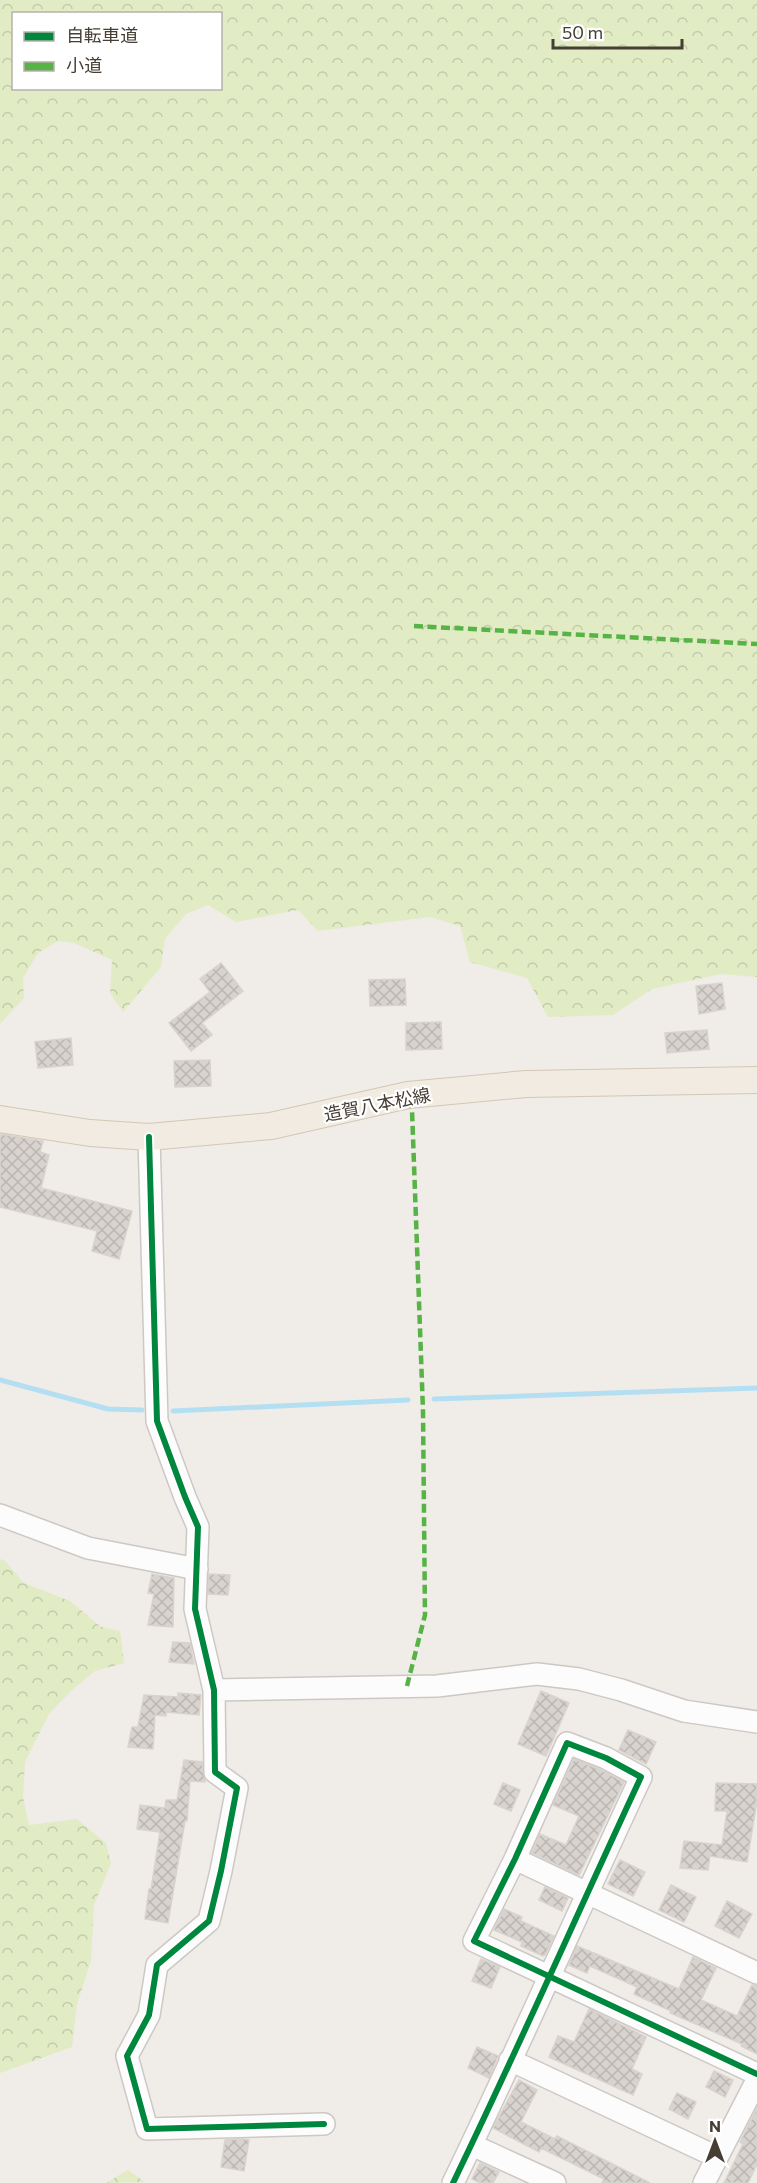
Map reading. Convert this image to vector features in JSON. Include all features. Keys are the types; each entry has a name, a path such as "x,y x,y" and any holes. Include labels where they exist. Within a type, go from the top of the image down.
{"main road":[{"name":"造賀八本松線","path":"0,1119 90,1133 149,1137 271,1126 408,1095 514,1085 757,1080"}],"street":[{"path":"149,1137 157,1421 198,1527 195,1609 214,1690 215,1772 237,1788 209,1921 157,1965 149,2015 127,2056 147,2129 324,2124"},
{"path":"0,1515 88,1548 197,1569"},
{"path":"214,1690 437,1686 537,1674 579,1679 684,1711 757,1722"},
{"path":"453,2183 472,2145 548,1977 641,1777 606,1758 567,1743 515,1858 474,1941 548,1977 757,2074"},
{"path":"515,1858 757,1973"},
{"path":"510,2060 717,2157"},
{"path":"704,2183 757,2080"},
{"path":"472,2145 555,2183"}],"green space":[{"path":"0,0 757,0 757,977 721,974 652,989 613,1015 548,1017 527,978 470,962 460,926 430,917 318,931 298,910 236,922 208,905 186,914 165,939 161,967 123,1012 110,993 112,960 74,943 58,941 38,953 23,978 24,998 0,1024"},
{"path":"0,1559 5,1561 24,1583 70,1601 101,1627 120,1631 124,1663 95,1671 71,1691 49,1714 25,1762 23,1797 29,1825 77,1819 106,1843 111,1863 94,1905 91,1961 77,2004 72,2047 0,2073"},
{"path":"128,2170 145,2182 106,2183"}],"building":[{"path":"221,963 243,991 202,1023 212,1035 191,1051 169,1023 210,992 200,979"},
{"path":"405,979 406,1005 370,1006 369,980"},
{"path":"722,983 725,1009 699,1014 696,986"},
{"path":"441,1022 442,1049 406,1050 406,1023"},
{"path":"707,1030 709,1049 667,1053 665,1033"},
{"path":"71,1038 73,1065 38,1068 35,1042"},
{"path":"210,1060 211,1086 175,1087 174,1061"},
{"path":"0,1134 43,1141 40,1152 49,1155 41,1188 132,1211 119,1259 92,1251 97,1231 0,1207"},
{"path":"152,1574 174,1578 173,1627 148,1625 154,1594 148,1593"},
{"path":"209,1574 230,1575 228,1595 208,1594"},
{"path":"173,1642 190,1643 194,1664 169,1662"},
{"path":"541,1691 569,1703 546,1756 518,1744"},
{"path":"178,1693 201,1695 199,1715 166,1712 166,1716 155,1715 153,1749 128,1747 132,1727 138,1727 144,1695 178,1697"},
{"path":"628,1730 656,1742 646,1764 619,1750"},
{"path":"574,1759 624,1782 579,1875 532,1853 540,1834 566,1845 579,1816 553,1805"},
{"path":"184,1760 202,1762 205,1782 190,1781 187,1821 185,1821 168,1923 145,1919 160,1832 137,1829 140,1805 165,1808 166,1800 177,1800"},
{"path":"503,1783 520,1790 511,1811 494,1804"},
{"path":"716,1783 757,1784 756,1807 747,1862 710,1856 708,1870 680,1868 684,1841 722,1845 727,1811 715,1811"},
{"path":"620,1860 645,1872 633,1896 608,1884"},
{"path":"671,1885 696,1897 684,1922 659,1910"},
{"path":"545,1887 568,1898 562,1911 539,1900"},
{"path":"727,1901 752,1914 739,1938 715,1926"},
{"path":"504,1909 522,1917 521,1921 554,1936 545,1955 521,1946 522,1942 494,1930"},
{"path":"577,1946 679,1989 693,1957 716,1968 701,2000 737,2016 752,1985 757,1986 757,2054 741,2046 742,2044 670,2013 671,2011 634,1994 637,1987 590,1966 587,1973 569,1965"},
{"path":"481,1959 500,1967 491,1988 472,1981"},
{"path":"589,2009 646,2037 632,2069 642,2074 633,2095 549,2057 558,2036 574,2042"},
{"path":"477,2047 498,2056 489,2078 468,2068"},
{"path":"714,2071 733,2080 725,2097 706,2087"},
{"path":"519,2080 537,2090 521,2122 555,2139 557,2136 650,2183 602,2183 604,2179 541,2148 539,2152 493,2128"},
{"path":"677,2093 696,2102 688,2119 669,2109"},
{"path":"757,2108 757,2164 748,2183 724,2183 743,2144 740,2142"},
{"path":"225,2140 249,2140 244,2171 221,2167"},
{"path":"480,2163 499,2172 493,2183 480,2183 472,2179"}],"waterway":[{"path":"0,1380 108,1409 142,1410"},
{"path":"434,1399 757,1388"},
{"path":"173,1411 408,1400"}],"marked path":[{"path":"414,626 757,644"},
{"path":"407,1686 425,1615 423,1411 412,1110 408,1095"}],"cycle path":[{"path":"149,1137 157,1421 198,1527 195,1609 214,1690 215,1772 237,1788 209,1921 157,1965 149,2015 127,2056 147,2129 324,2124"},
{"path":"453,2183 501,2082 524,2031 548,1980 571,1929 641,1777 606,1758 567,1743 515,1859 474,1941 757,2074"}]}
